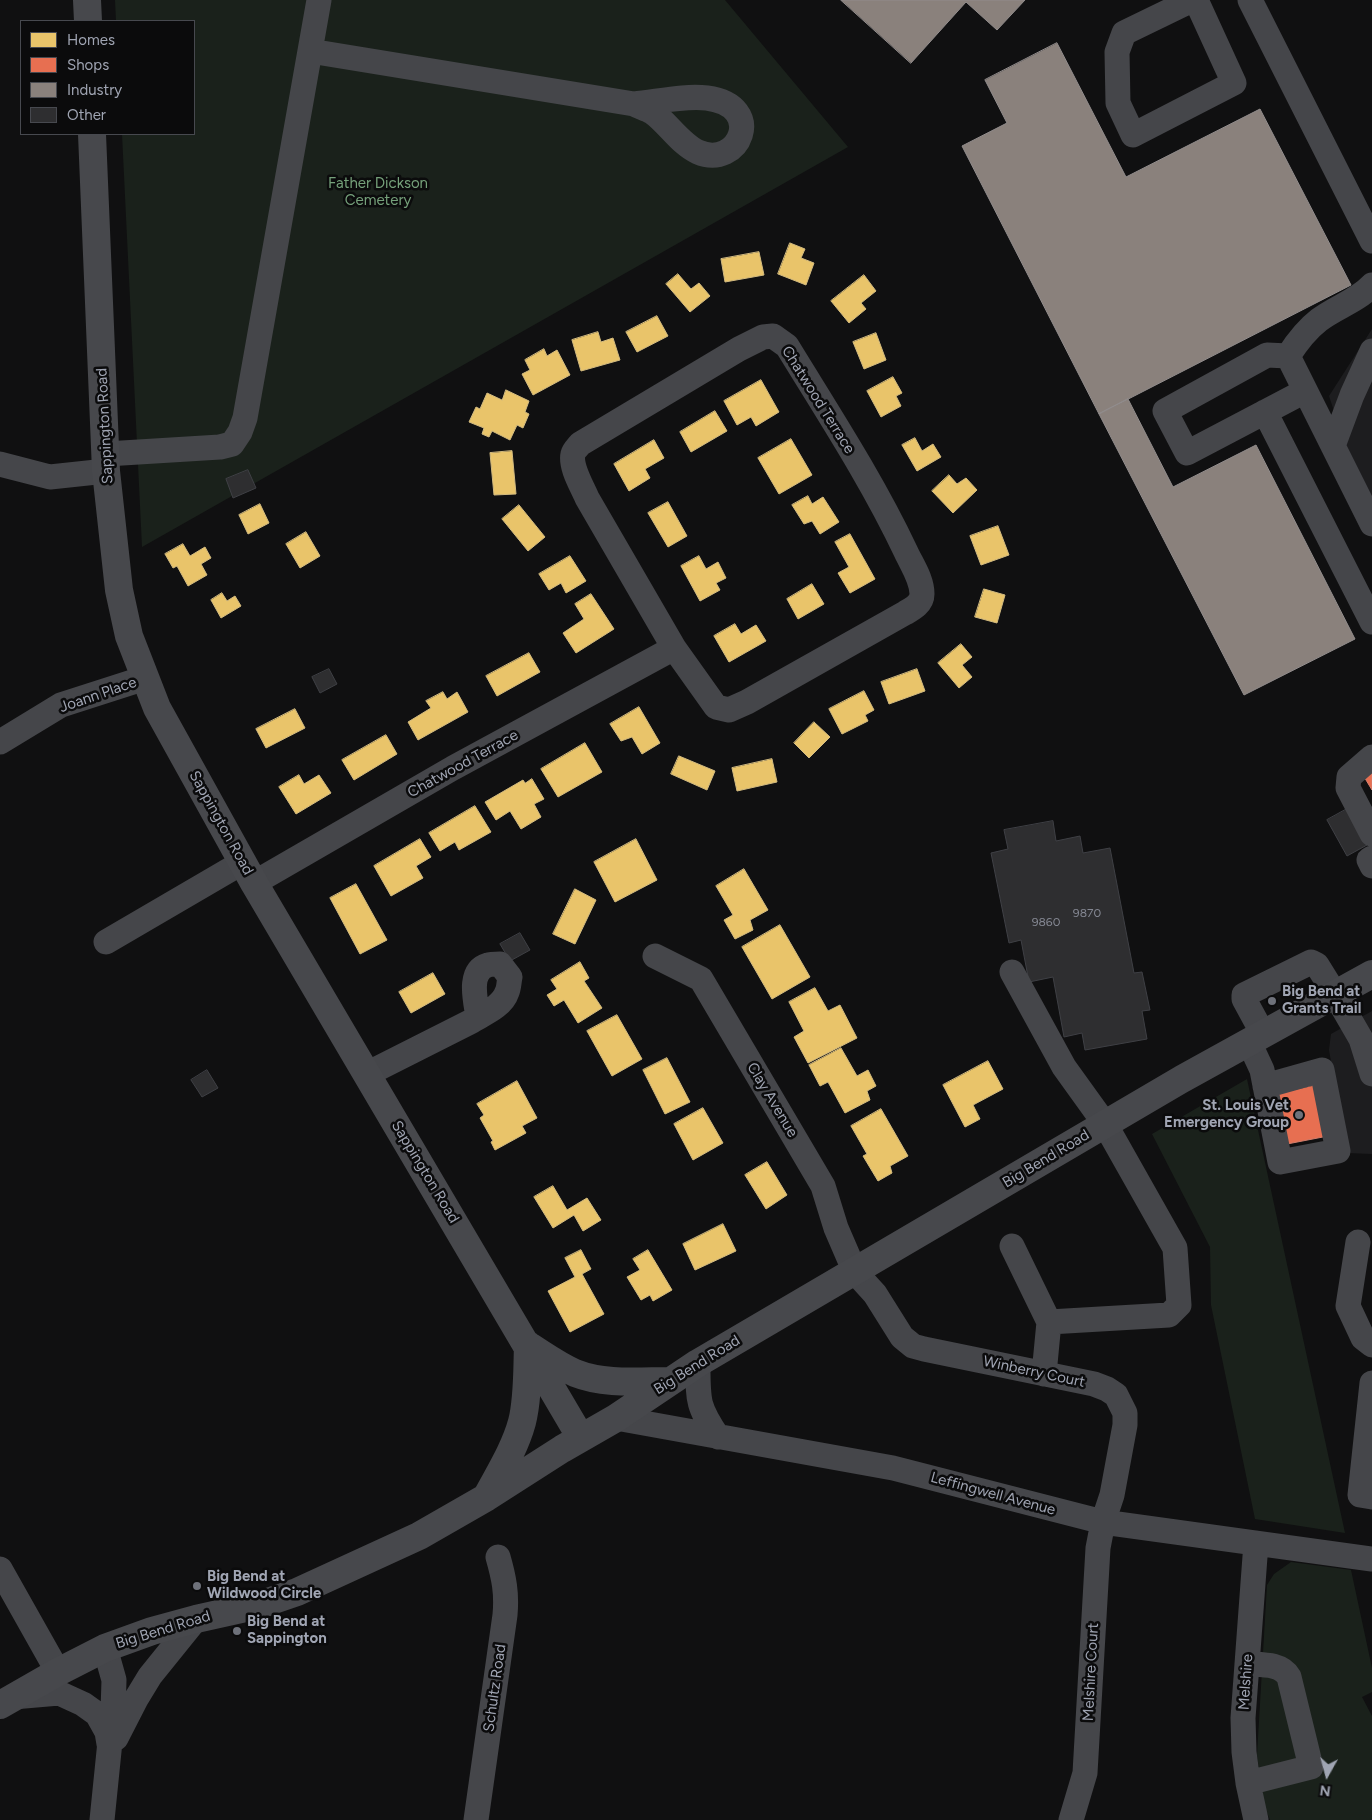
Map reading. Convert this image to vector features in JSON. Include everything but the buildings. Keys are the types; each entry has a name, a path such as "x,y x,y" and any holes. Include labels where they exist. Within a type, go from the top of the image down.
{"main road":[{"path":"87,0 88,20"},
{"name":"Sappington Road","path":"92,135 106,463 119,590 129,636 157,708 249,872 581,1438"},
{"name":"Big Bend Road","path":"6,1701 105,1648 152,1631 259,1605 297,1592 419,1536 616,1418 698,1363 856,1272 1182,1078 1372,974"},
{"path":"528,1345 560,1366 590,1378 621,1381 671,1380"},
{"path":"486,1497 510,1453 522,1420 526,1393 528,1345"}],"street":[{"path":"0,464 50,477 106,463 232,444 240,432 245,418 319,0"},
{"path":"1194,0 1234,83 1133,135 1118,103 1117,52 1124,33 1194,0"},
{"path":"1250,0 1372,241"},
{"path":"310,51 634,104"},
{"path":"1288,356 1300,337 1319,320 1362,295 1372,285"},
{"name":"Chatwood Terrace","path":"773,336 787,346 864,473 898,535 921,583 922,597 918,604 905,613 747,702 729,710 716,707 674,648 587,498 576,472 573,452 580,444 740,348 763,337 773,336"},
{"path":"1288,356 1267,355 1165,411 1187,452 1265,412 1310,401"},
{"path":"1288,356 1372,524"},
{"path":"1333,446 1370,359"},
{"path":"1265,412 1372,622"},
{"name":"Chatwood Terrace","path":"106,942 249,872 453,768 674,648"},
{"name":"Joann Place","path":"0,742 61,705 145,678"},
{"path":"1372,757 1349,778 1348,788 1372,834"},
{"path":"1372,858 1369,860 1372,866"},
{"name":"Clay Avenue","path":"655,956 700,979 823,1186 836,1228 856,1272"},
{"path":"1265,1086 1256,1038 1244,995 1311,962 1317,965 1366,1036 1372,1074"},
{"path":"1012,972 1064,1067 1105,1124 1175,1248 1179,1305 1169,1315 1049,1322"},
{"path":"367,1074 478,1017"},
{"path":"1358,1242 1348,1306 1363,1338 1372,1345"},
{"path":"1012,1246 1049,1322 1044,1374"},
{"name":"Winberry Court","path":"856,1272 875,1294 902,1338 913,1346 1107,1389 1116,1395 1125,1413 1125,1425 1112,1495 1102,1522"},
{"path":"698,1363 698,1399 703,1415 718,1437"},
{"path":"1372,1383 1360,1495 1372,1497"},
{"name":"Leffingwell Avenue","path":"616,1418 893,1468 1102,1522 1372,1559"},
{"name":"Melshire Court","path":"1071,1820 1085,1772 1098,1548 1102,1522"},
{"name":"Melshire","path":"1256,1543 1243,1718 1244,1752 1256,1820"},
{"name":"Schultz Road","path":"476,1820 505,1615 506,1594 504,1575 498,1557"},
{"path":"0,1569 58,1672"},
{"path":"110,1751 128,1713 150,1676 196,1619"},
{"path":"102,1820 110,1751 114,1680 105,1648"},
{"path":"1247,1664 1276,1667 1286,1672 1289,1677 1311,1767 1248,1783"},
{"path":"6,1701 59,1693 83,1704 97,1714 107,1732 110,1751"}],"shaded area":[{"path":"1372,329 1372,499 1350,459 1329,396"},
{"path":"1372,1011 1372,1154 1347,1153 1329,1050 1331,1034"}],"green space":[{"name":"Father Dickson Cemetery","path":"115,0 725,0 848,147 142,547 122,135 195,135 195,20 116,20"},
{"path":"1247,1079 1345,1533 1255,1519 1211,1305 1210,1247 1152,1134"},
{"path":"1291,1562 1351,1570 1372,1668 1372,1692 1362,1697 1372,1716 1372,1820 1270,1820 1264,1805 1257,1755 1267,1585 1274,1574"}],"place":[{"name":"Big Bend at Grants Trail","path":"1272,1001"},
{"name":"St. Louis Vet Emergency Group","path":"1299,1115"},
{"name":"Big Bend at Wildwood Circle","path":"197,1586"},
{"name":"Big Bend at Sappington","path":"237,1631"}]}
